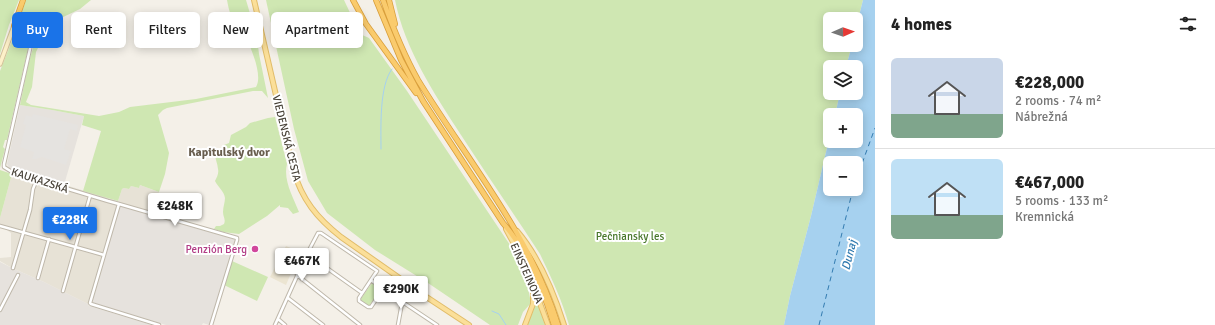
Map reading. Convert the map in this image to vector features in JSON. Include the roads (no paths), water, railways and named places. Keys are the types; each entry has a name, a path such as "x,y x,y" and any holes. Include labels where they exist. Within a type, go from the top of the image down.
{"highway":[{"path":"19,12 23,0"},
{"path":"353,0 366,24 423,101 503,223 511,232 542,291 554,325"},
{"path":"376,0 401,60 423,101"},
{"path":"383,0 392,25 418,80 515,228 540,275 558,325"},
{"path":"389,0 397,34"}],"main road":[{"name":"VIEDENSKÁ CESTA","path":"254,0 293,169 299,187 308,203 328,227 341,237 467,325"},
{"path":"0,64 12,31"},
{"name":"EINSTEINOVA","path":"503,223 532,282 548,325"},
{"name":"EINSTEINOVA","path":"515,228 527,244 549,286 564,325"},
{"path":"526,325 533,304 532,282"}],"street":[{"name":"KAUKAZSKÁ","path":"30,48 4,167 12,172 90,196 237,238 210,325"},
{"path":"13,268 30,210 37,179"},
{"path":"63,291 90,196"},
{"path":"118,204 90,303 159,325"},
{"path":"0,226 104,255"},
{"path":"275,325 297,275 318,233 321,233 377,271 362,292 359,301 368,307 371,307 383,289"},
{"path":"38,278 49,239"},
{"path":"307,254 362,292"},
{"path":"0,310 18,275"},
{"path":"297,275 360,325"},
{"path":"371,280 437,325"},
{"path":"288,298 323,325"},
{"path":"398,325 402,302"},
{"path":"278,319 285,325"},
{"path":"427,319 432,325"}],"water":[{"name":"Dunaj","path":"863,0 875,0 875,325 784,325 823,165 823,196 863,196 863,156 825,156 827,148 863,148 863,108 837,108 838,100 863,100 863,60 848,60 850,52 863,52 863,12 860,12"}],"waterway":[{"path":"381,149 383,96 388,76 392,69"},
{"path":"492,311 499,314 506,325"}],"place":[{"name":"Penzión Berg","path":"255,249"}],"district":[{"name":"Kapitulský dvor","path":"229,152"}],"park label":[{"name":"Pečniansky les","path":"630,236"}]}
